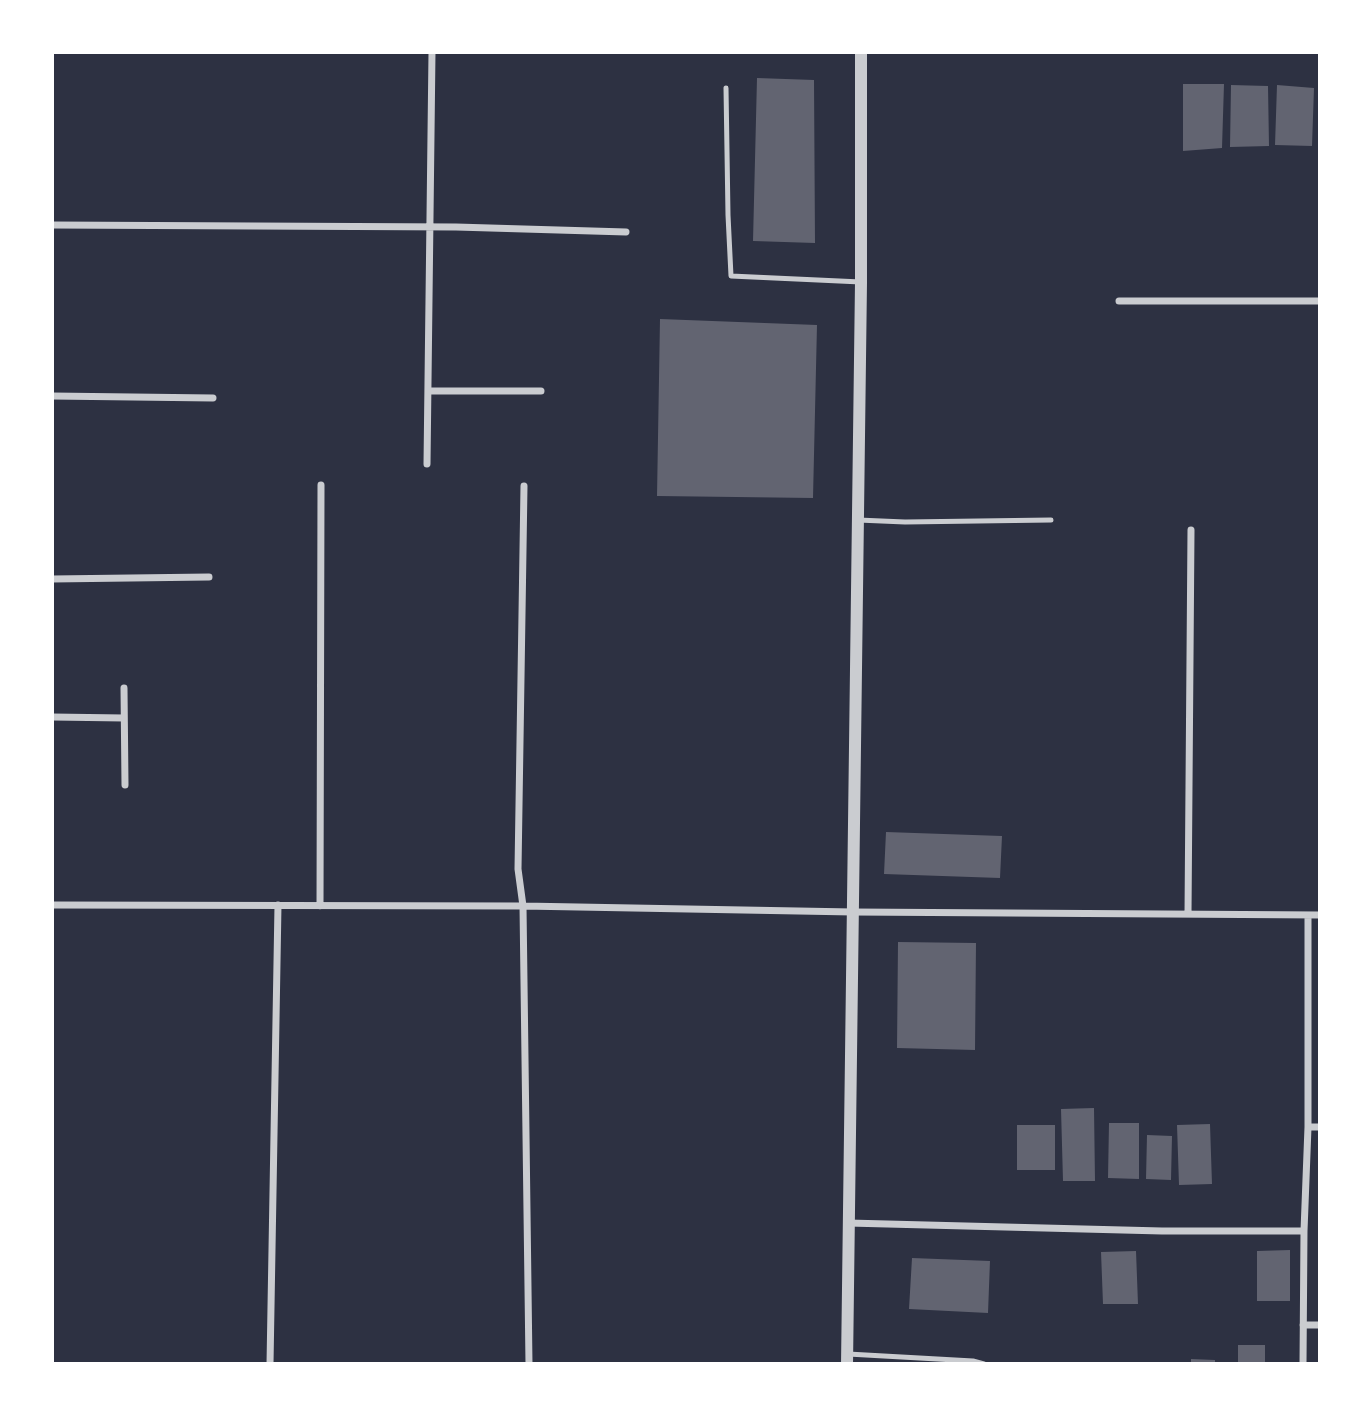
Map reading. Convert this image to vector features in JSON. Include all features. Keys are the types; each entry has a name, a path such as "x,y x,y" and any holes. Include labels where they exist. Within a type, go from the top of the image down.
{"street":[{"path":"427,464 432,52"},
{"path":"847,1359 862,282 861,52"},
{"path":"52,225 429,227 626,232"},
{"path":"1119,301 1320,301"},
{"path":"428,391 541,391"},
{"path":"52,396 213,398"},
{"path":"320,906 321,485"},
{"path":"524,486 518,869 523,906 529,1363"},
{"path":"1188,914 1191,530"},
{"path":"52,579 209,577"},
{"path":"124,688 125,785"},
{"path":"52,717 124,718"},
{"path":"52,905 523,906 853,912 1320,915"},
{"path":"271,1363 278,905"},
{"path":"1303,1363 1308,1127 1308,915"},
{"path":"1308,1127 1320,1127"},
{"path":"848,1223 1162,1231 1304,1231"},
{"path":"1303,1325 1320,1325"}],"lane":[{"path":"726,88 731,276 862,282"},
{"path":"858,520 1051,520"},
{"path":"847,1359 984,1363"}],"building":[{"path":"757,78 814,80 815,243 753,241"},
{"path":"1183,84 1224,84 1222,148 1183,151"},
{"path":"1231,85 1268,86 1269,146 1230,147"},
{"path":"1277,85 1314,88 1312,146 1275,145"},
{"path":"660,319 817,325 813,498 657,496"},
{"path":"886,832 1002,836 1000,878 884,874"},
{"path":"898,942 976,943 975,1050 897,1048"},
{"path":"1094,1108 1095,1181 1063,1181 1061,1109"},
{"path":"1109,1123 1139,1123 1139,1179 1108,1178"},
{"path":"1210,1124 1212,1184 1179,1185 1177,1125"},
{"path":"1017,1125 1055,1125 1055,1170 1017,1170"},
{"path":"1147,1135 1172,1136 1171,1180 1146,1179"},
{"path":"1290,1250 1290,1301 1257,1301 1257,1251"},
{"path":"1136,1251 1138,1304 1103,1304 1101,1252"},
{"path":"912,1258 990,1261 988,1313 909,1309"},
{"path":"1238,1345 1265,1345 1265,1364 1238,1364"},
{"path":"1191,1359 1215,1360 1215,1364 1191,1364"}]}
